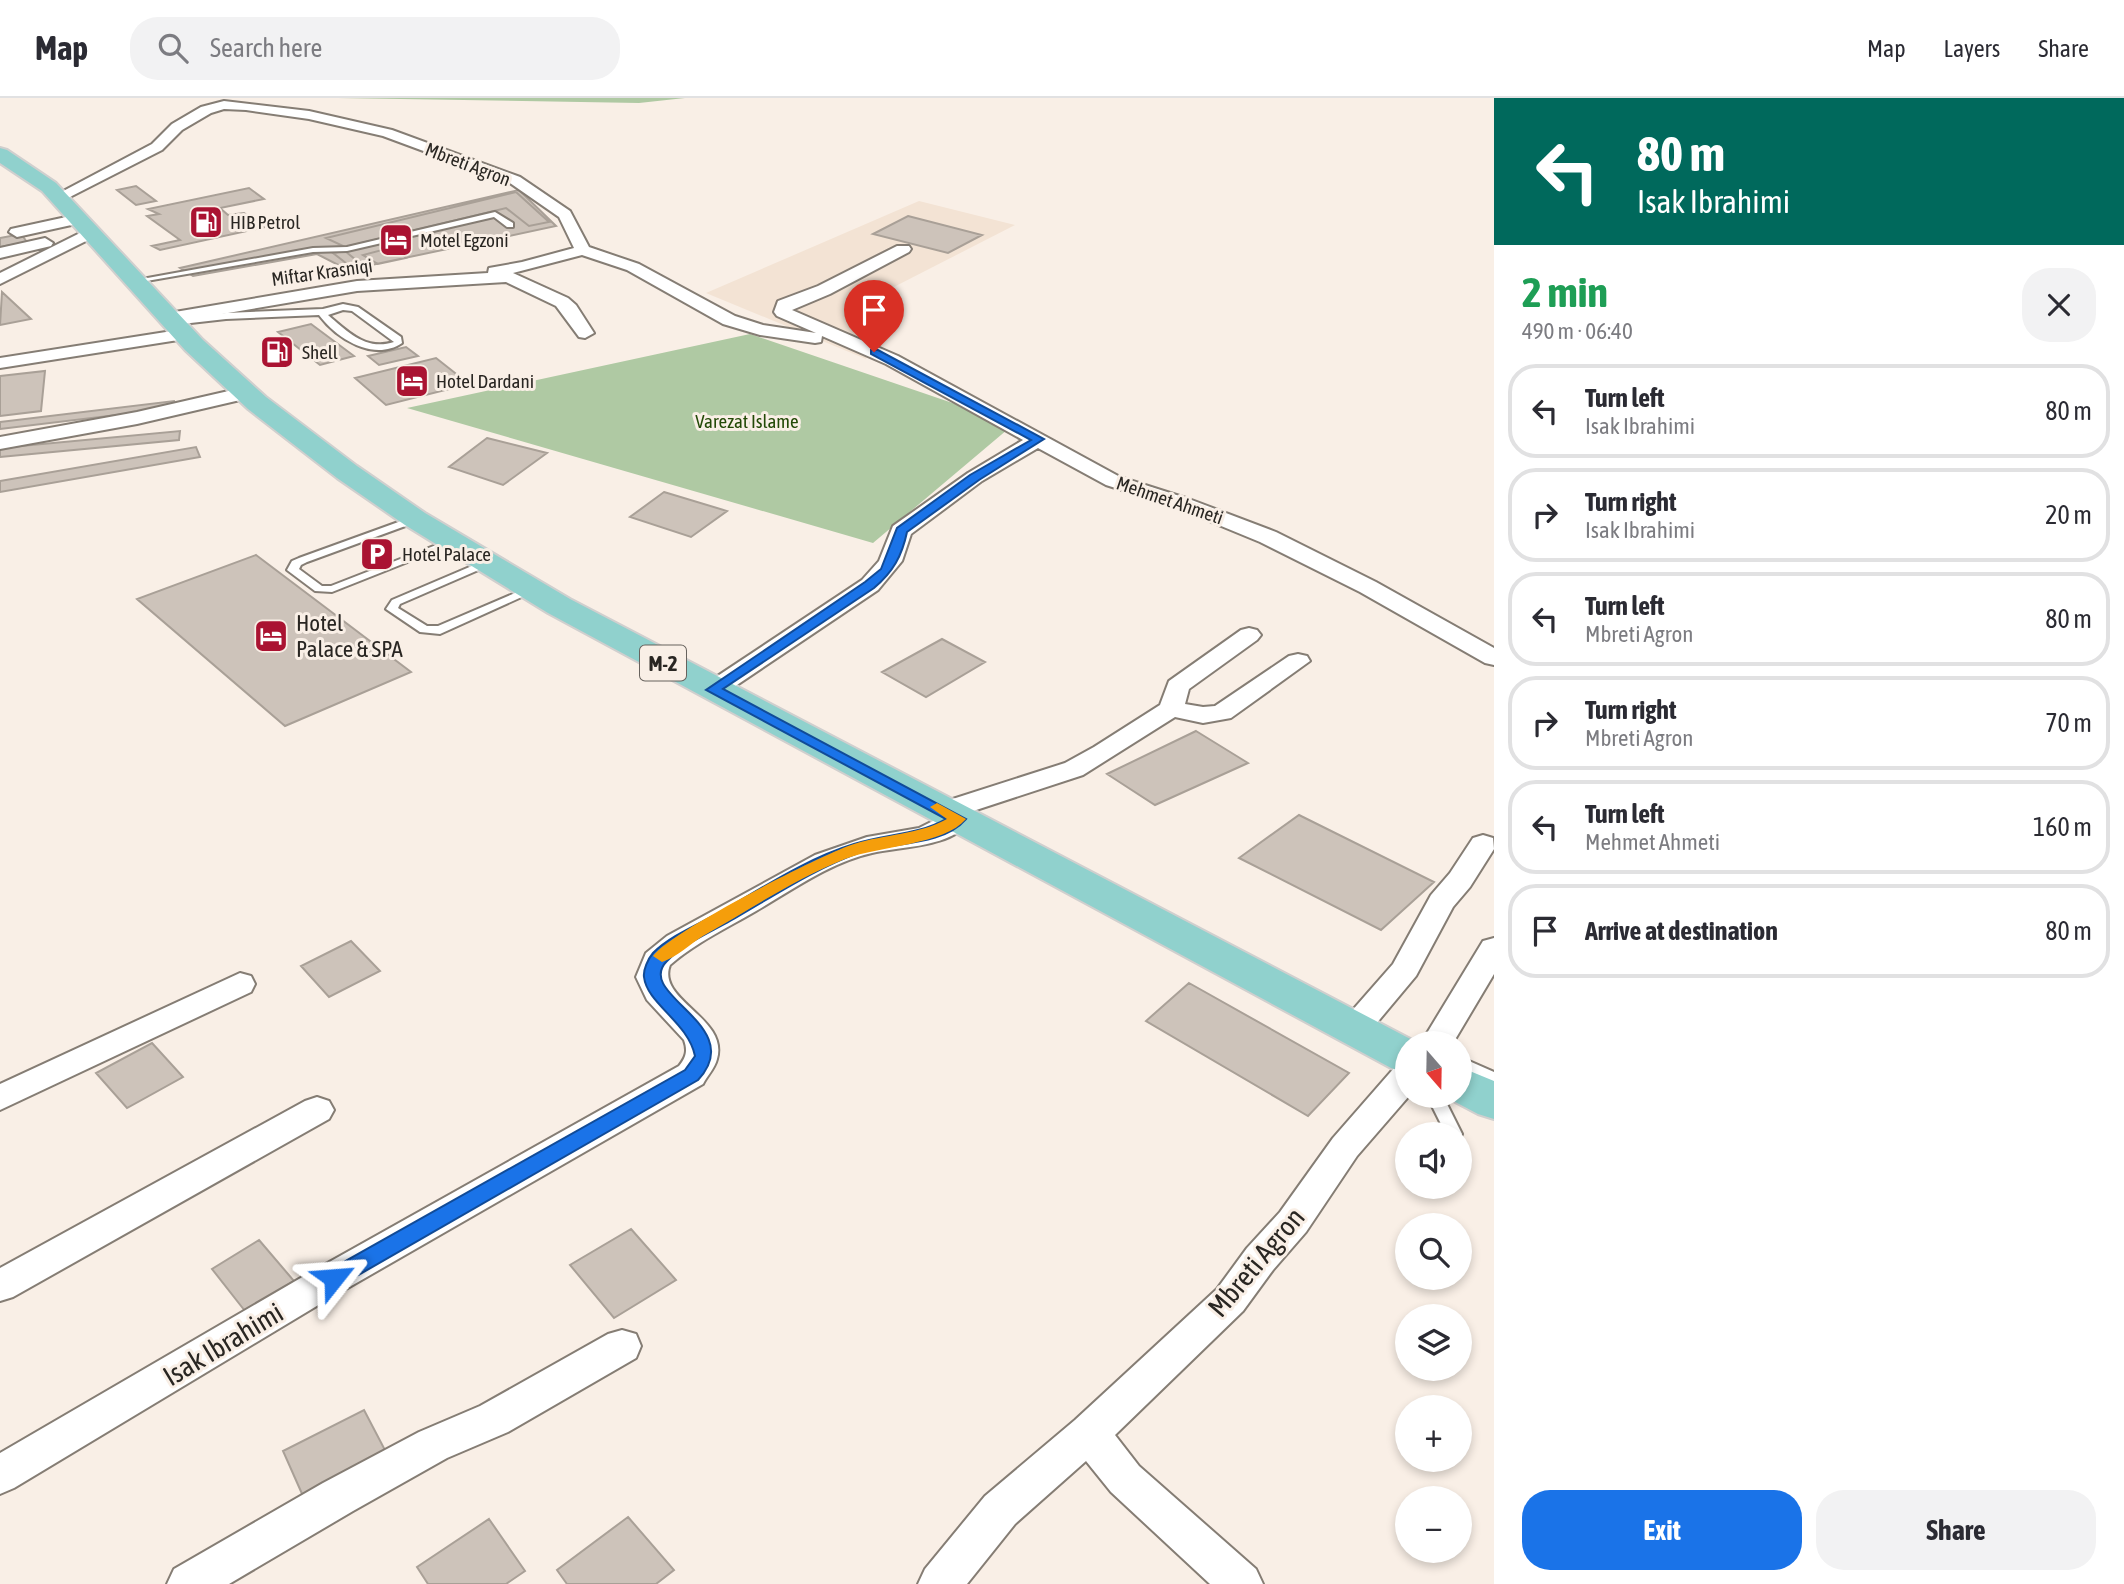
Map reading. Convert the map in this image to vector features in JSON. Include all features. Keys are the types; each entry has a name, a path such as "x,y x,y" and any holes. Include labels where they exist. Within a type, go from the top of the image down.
{"main road":[{"name":"M-2","path":"0,154 29,171 172,322 246,393 307,442 415,519 531,590 713,690 1395,1051"},
{"path":"1472,1090 1494,1102"}],"street":[{"name":"Mbreti Agron","path":"0,235 78,221 141,156 157,147 177,127 206,110 224,105 309,115 387,133 515,180 565,214 583,250"},
{"path":"0,253 78,221"},
{"path":"0,279 9,268 78,221"},
{"name":"Mehmet Ahmeti","path":"903,249 824,290 781,308 783,312 892,360 1113,481 1182,503 1268,537 1368,587 1494,658"},
{"path":"0,363 350,280 424,278 523,267 583,250 633,267 729,320 760,330 857,345"},
{"name":"Miftar Krasniqi","path":"172,322 350,287 508,277 562,302 570,309 585,333"},
{"path":"0,443 137,418 246,393"},
{"path":"713,690 870,585 886,571 897,549 901,531 975,477 1039,439"},
{"path":"951,815 1074,769 1103,753 1171,709 1178,685 1249,635"},
{"path":"1171,709 1203,715 1222,713 1298,661"},
{"name":"Isak Ibrahimi","path":"0,1475 312,1290 691,1075 704,1056 701,1042 682,1015 660,994 652,980 652,970 659,958 689,937 818,863 859,848 936,831 951,815"},
{"path":"1354,1029 1391,989 1405,969 1441,902 1460,880 1483,844"},
{"path":"1444,1031 1494,948"},
{"path":"0,1098 240,984"},
{"name":"Mbreti Agron","path":"940,1584 1000,1510 1089,1433 1230,1300 1260,1259 1293,1222 1345,1147 1395,1090"},
{"path":"0,1286 317,1110"},
{"path":"189,1584 362,1484 433,1445 494,1419 622,1346"},
{"path":"1089,1433 1125,1479 1241,1584"}],"lane":[{"path":"135,281 269,256 347,249 495,214 510,225"},
{"path":"172,322 226,316 323,312 343,307 355,309 398,339 398,343 377,349 366,348 324,316 323,312"},
{"path":"415,519 303,560 296,563 293,570 319,589 332,589 453,542"},
{"path":"486,563 396,602 392,609 424,629 440,630 531,590"},
{"path":"1472,1069 1494,1079"}],"shaded area":[{"path":"919,201 1015,225 886,291 866,359 706,293"}],"green space":[{"path":"338,98 685,98 639,103"},
{"name":"Varezat Islame","path":"750,334 1014,424 873,543 407,408"}],"building":[{"path":"136,186 156,201 136,205 117,190"},
{"name":"HIB Petrol","path":"249,188 264,199 220,208 228,215 244,213 265,227 160,250 152,246 180,240 147,216 159,214 148,209"},
{"name":"Motel Egzoni","path":"519,190 556,226 348,270 317,254 193,276 180,268"},
{"path":"516,192 549,222 529,226 506,208 345,247 326,238"},
{"path":"908,216 982,235 948,253 873,234"},
{"path":"21,234 27,242 0,247 0,238"},
{"path":"393,247 406,258 378,264 363,255"},
{"path":"345,251 362,265 351,267 333,253"},
{"path":"2,292 31,319 0,325"},
{"path":"311,324 354,356 320,365 278,332"},
{"path":"406,347 418,356 379,365 368,356"},
{"name":"Hotel Dardani","path":"436,358 469,384 386,405 355,378"},
{"path":"45,371 41,411 0,416 0,376"},
{"path":"174,401 175,408 0,429 0,422"},
{"path":"180,431 179,440 0,457 0,448"},
{"path":"487,438 547,453 503,485 449,467"},
{"path":"196,447 200,457 0,492 0,481"},
{"path":"664,492 727,511 691,537 630,517"},
{"name":"Hotel Palace & SPA","path":"256,555 411,672 285,726 137,599"},
{"path":"942,639 985,662 926,697 882,672"},
{"path":"1196,731 1248,763 1155,805 1107,774"},
{"path":"1299,815 1434,882 1381,930 1239,858"},
{"path":"351,941 380,971 329,997 301,966"},
{"path":"1189,983 1349,1073 1308,1116 1146,1021"},
{"path":"152,1043 183,1077 127,1108 96,1073"},
{"path":"631,1229 676,1280 614,1318 570,1265"},
{"path":"259,1240 294,1281 245,1311 212,1269"},
{"path":"364,1410 386,1452 303,1496 283,1451"},
{"path":"628,1517 674,1570 656,1584 567,1584 557,1570"},
{"path":"489,1519 525,1571 506,1584 428,1584 417,1567"}],"slow traffic":[{"path":"662,956 689,937 818,863 885,841 924,835 958,819 937,807"}],"place":[{"name":"HIB Petrol","path":"206,222"},
{"name":"Motel Egzoni","path":"396,240"},
{"name":"Shell","path":"277,352"},
{"name":"Hotel Dardani","path":"412,381"},
{"name":"Hotel Palace","path":"377,554"},
{"name":"Hotel Palace & SPA","path":"271,636"}],"route":[{"path":"334,1278 691,1075 704,1056 701,1042 682,1015 660,994 652,980 652,970 659,958 689,937 818,863 885,841 924,835 958,819 713,690 769,650 870,585 886,571 897,549 901,531 975,477 1039,439 874,352"}]}
